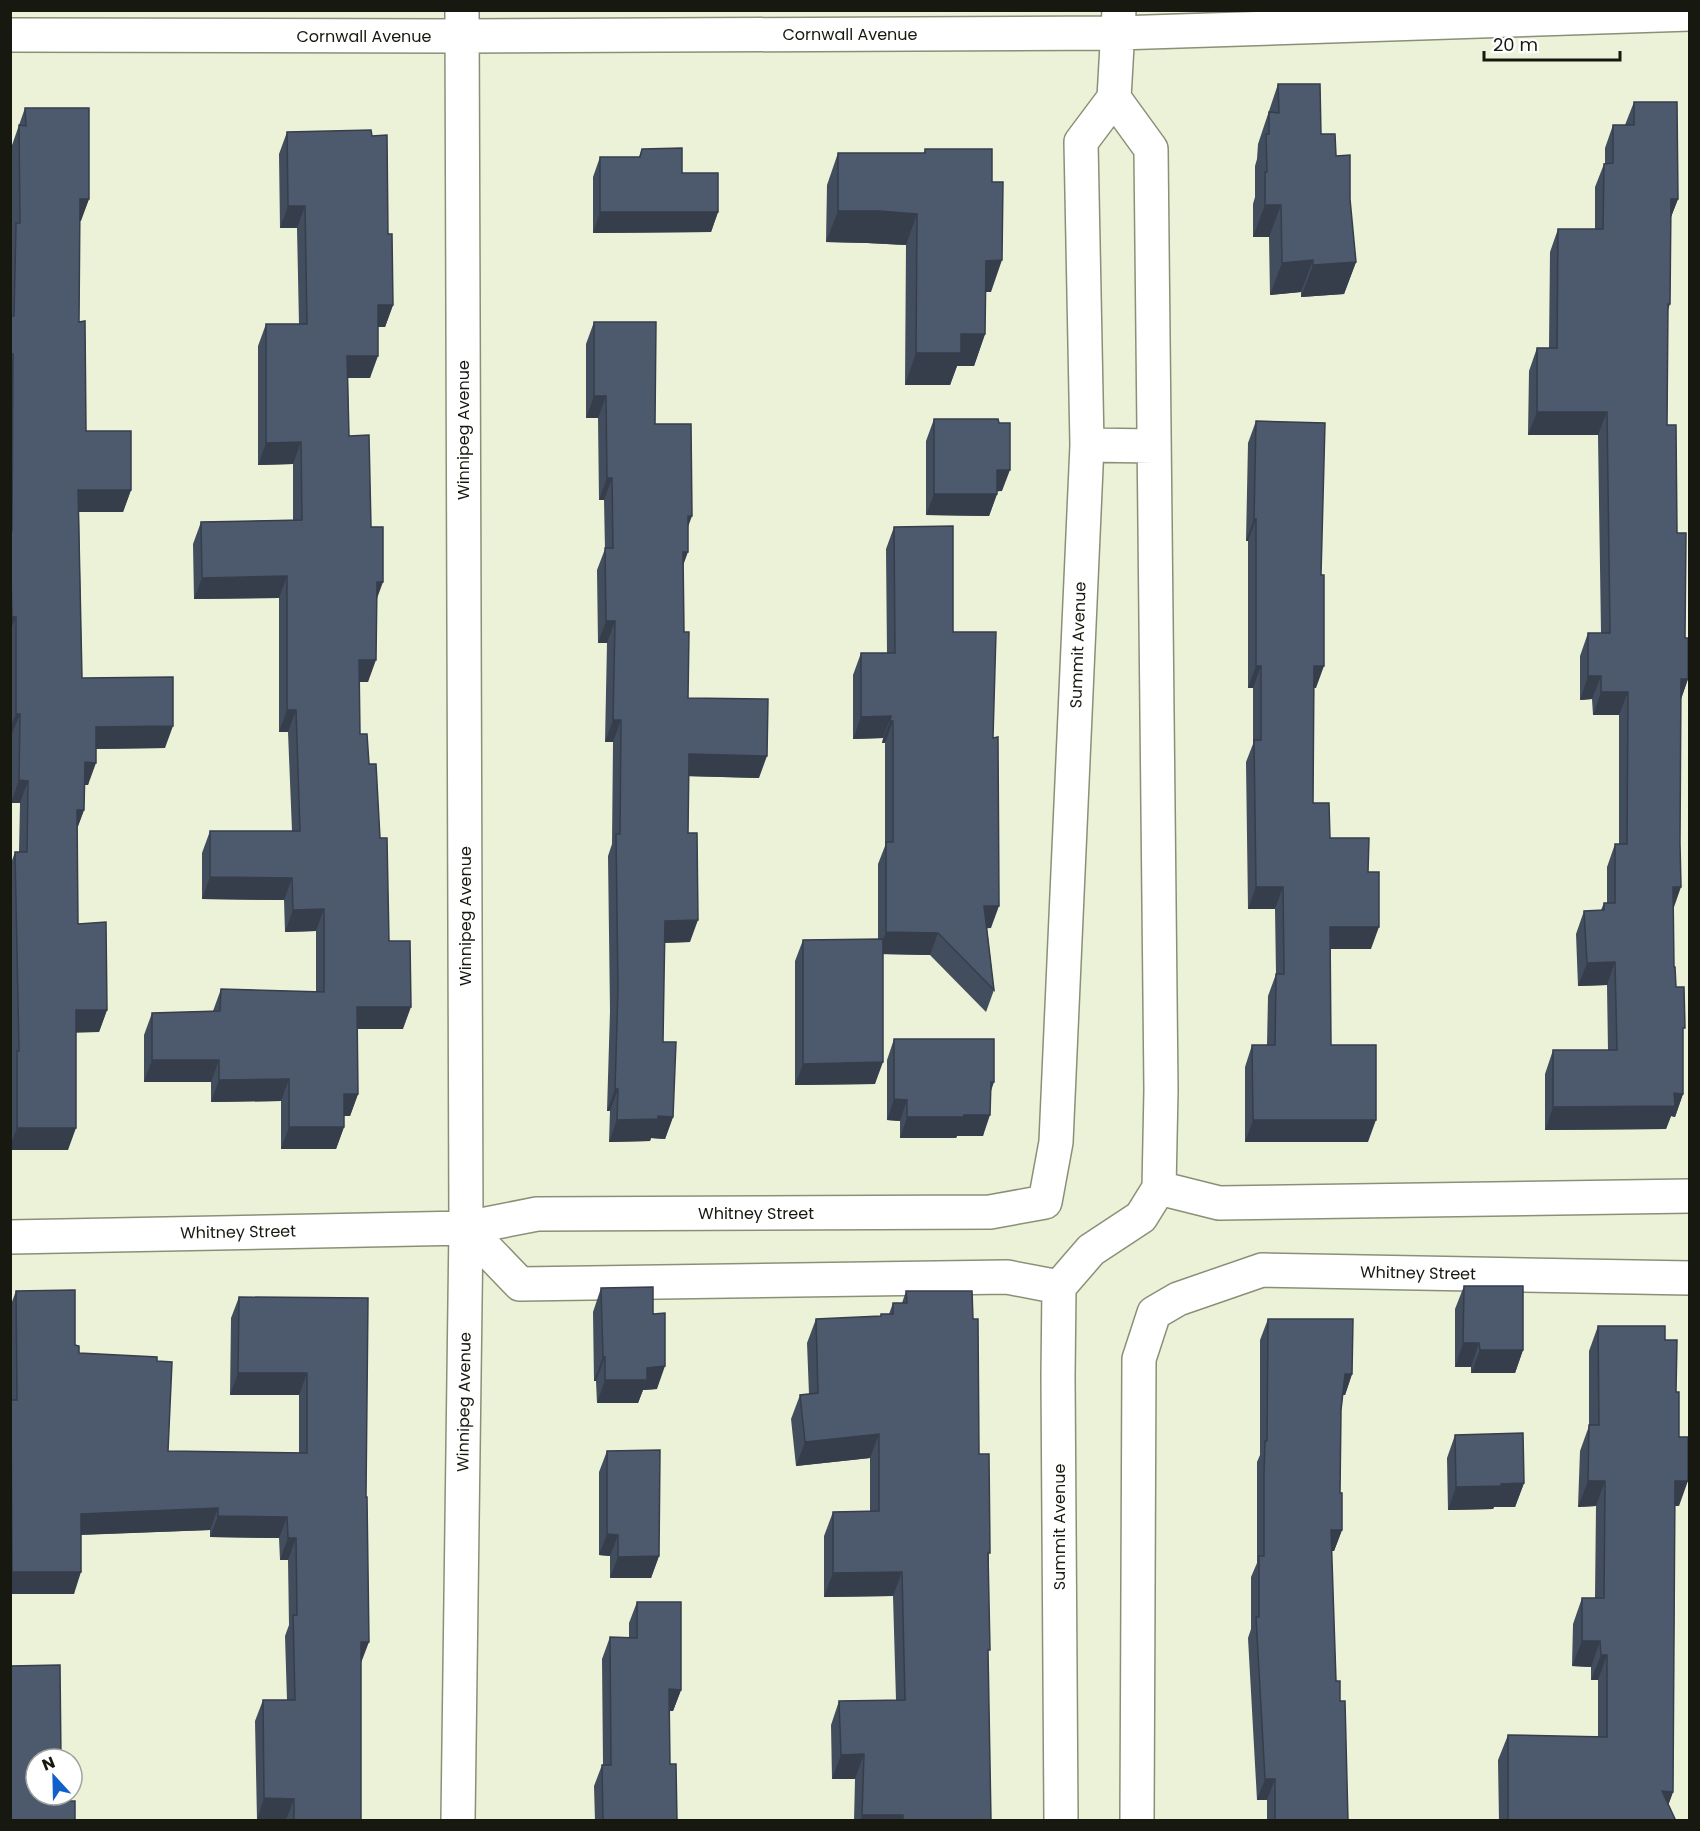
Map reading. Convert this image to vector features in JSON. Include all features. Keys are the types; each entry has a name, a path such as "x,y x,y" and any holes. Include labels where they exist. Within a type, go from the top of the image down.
{"street":[{"name":"Cornwall Avenue","path":"10,35 462,23 1118,22 1689,14"},
{"path":"466,1228 520,1284 1007,1277 1059,1287 1091,1250 1141,1217 1159,1188 1161,1090 1151,149 1114,98 1118,22"},
{"name":"Winnipeg Avenue","path":"458,1821 466,1228 462,23"},
{"name":"Summit Avenue","path":"1045,1202 1056,1142 1087,445 1081,142 1114,98"},
{"path":"1087,445 1154,446"},
{"path":"1159,1188 1219,1203 1689,1196"},
{"name":"Whitney Street","path":"10,1237 466,1228 537,1214 990,1212 1045,1202"},
{"name":"Whitney Street","path":"1137,1821 1139,1359 1154,1313 1178,1299 1262,1270 1689,1278"},
{"name":"Summit Avenue","path":"1059,1287 1061,1821"}],"building":[{"path":"1278,84 1320,84 1321,134 1335,134 1336,156 1350,155 1350,199 1356,262 1313,265 1313,260 1282,263 1281,205 1265,205 1266,134 1269,134 1269,112 1279,113"},
{"path":"1634,102 1677,102 1678,199 1671,199 1667,425 1676,425 1677,533 1686,533 1685,638 1688,638 1688,679 1681,679 1681,887 1673,887 1676,987 1684,987 1683,1094 1674,1093 1675,1106 1553,1107 1553,1050 1617,1050 1615,962 1587,963 1584,911 1604,910 1604,903 1615,903 1615,844 1627,844 1628,692 1601,692 1601,676 1588,676 1588,633 1610,633 1607,412 1537,412 1537,348 1557,348 1558,229 1603,229 1604,164 1613,163 1613,125 1634,125"},
{"path":"25,108 89,108 89,199 80,199 79,322 85,321 86,431 131,431 131,490 78,490 82,678 173,677 173,726 96,727 96,763 85,762 84,810 77,810 78,924 106,922 107,1010 76,1010 76,1128 17,1128 17,1051 19,1051 15,852 27,852 28,781 19,780 20,714 16,714 16,617 12,617 10,531 12,531 13,354 10,354 10,316 14,316 16,223 20,223 19,125 26,126"},
{"path":"371,130 372,136 387,135 388,234 392,234 393,305 378,305 378,356 347,356 349,436 369,435 371,527 383,527 383,582 377,582 376,660 359,660 360,734 367,734 369,764 376,764 380,838 387,838 389,941 410,941 411,1007 357,1007 358,1094 344,1094 344,1127 289,1127 289,1079 219,1080 219,1060 152,1060 152,1013 220,1011 221,989 324,992 324,909 293,910 292,878 210,877 210,831 300,831 296,710 287,710 287,576 202,578 201,522 302,520 301,442 266,443 266,324 307,324 305,206 288,206 287,132"},
{"path":"682,148 682,173 718,173 718,212 600,212 600,157 640,157 642,149"},
{"path":"925,149 992,149 992,182 1003,182 1002,260 986,261 985,334 961,334 961,353 916,353 917,214 838,211 838,153 925,153"},
{"path":"594,322 656,322 655,424 691,424 692,516 688,516 688,552 683,552 684,632 689,632 688,698 768,699 767,756 689,754 688,833 697,833 698,920 665,921 663,1042 676,1042 673,1117 658,1116 658,1119 617,1120 618,1089 615,1089 618,989 616,834 620,834 621,720 613,720 615,621 606,621 605,548 613,548 612,478 607,478 606,396 594,396"},
{"path":"934,419 998,419 999,423 1010,423 1010,470 997,470 997,494 934,494"},
{"path":"1256,421 1325,423 1321,575 1324,575 1324,666 1314,666 1313,803 1329,803 1330,838 1369,838 1368,872 1379,872 1379,927 1330,927 1331,1045 1376,1045 1376,1120 1253,1120 1252,1045 1275,1045 1276,974 1284,974 1283,887 1256,887 1254,740 1261,740 1261,666 1256,666 1256,519 1254,519"},
{"path":"953,526 953,632 996,632 993,738 998,737 999,906 984,906 994,990 938,933 886,932 886,842 893,842 893,721 890,721 891,716 861,717 861,653 895,653 894,527"},
{"path":"883,939 883,1062 803,1064 803,940"},
{"path":"894,1039 994,1039 994,1082 991,1082 990,1115 907,1117 907,1100 894,1099"},
{"path":"1464,1286 1523,1286 1523,1350 1480,1350 1479,1343 1463,1343"},
{"path":"653,1287 653,1314 665,1313 665,1366 647,1368 647,1380 605,1380 601,1288"},
{"path":"75,1290 75,1345 79,1346 79,1353 157,1357 157,1361 172,1362 168,1451 307,1453 307,1373 238,1373 239,1297 368,1298 366,1497 369,1642 361,1642 361,1821 294,1821 294,1799 264,1798 263,1700 295,1700 293,1615 297,1615 296,1538 288,1538 287,1517 218,1516 218,1508 81,1514 81,1572 12,1572 11,1400 17,1400 16,1291"},
{"path":"906,1291 972,1291 973,1319 978,1319 979,1454 989,1454 990,1650 988,1650 991,1821 903,1821 903,1815 862,1815 864,1754 841,1755 839,1701 905,1700 902,1572 833,1573 833,1512 879,1511 879,1434 805,1442 800,1395 818,1393 816,1319 893,1314 893,1303 907,1303"},
{"path":"1268,1319 1353,1319 1352,1374 1345,1374 1341,1410 1342,1530 1331,1530 1336,1681 1340,1681 1340,1701 1345,1701 1348,1821 1275,1821 1275,1779 1265,1779 1256,1617 1259,1617 1259,1556 1264,1556"},
{"path":"1598,1326 1665,1326 1665,1340 1677,1340 1676,1392 1679,1392 1679,1437 1688,1437 1688,1481 1675,1481 1673,1792 1662,1791 1676,1821 1508,1821 1508,1735 1607,1737 1607,1655 1601,1655 1600,1641 1582,1641 1582,1598 1604,1598 1605,1481 1588,1481 1589,1425 1599,1425"},
{"path":"1523,1433 1524,1483 1456,1487 1455,1435"},
{"path":"660,1450 659,1556 618,1557 618,1535 607,1534 607,1451"},
{"path":"637,1602 681,1602 681,1690 669,1689 670,1764 676,1764 677,1821 603,1821 602,1765 611,1765 610,1637 637,1638"},
{"path":"60,1665 61,1747 24,1747 24,1807 75,1807 75,1821 10,1821 10,1666"}]}
